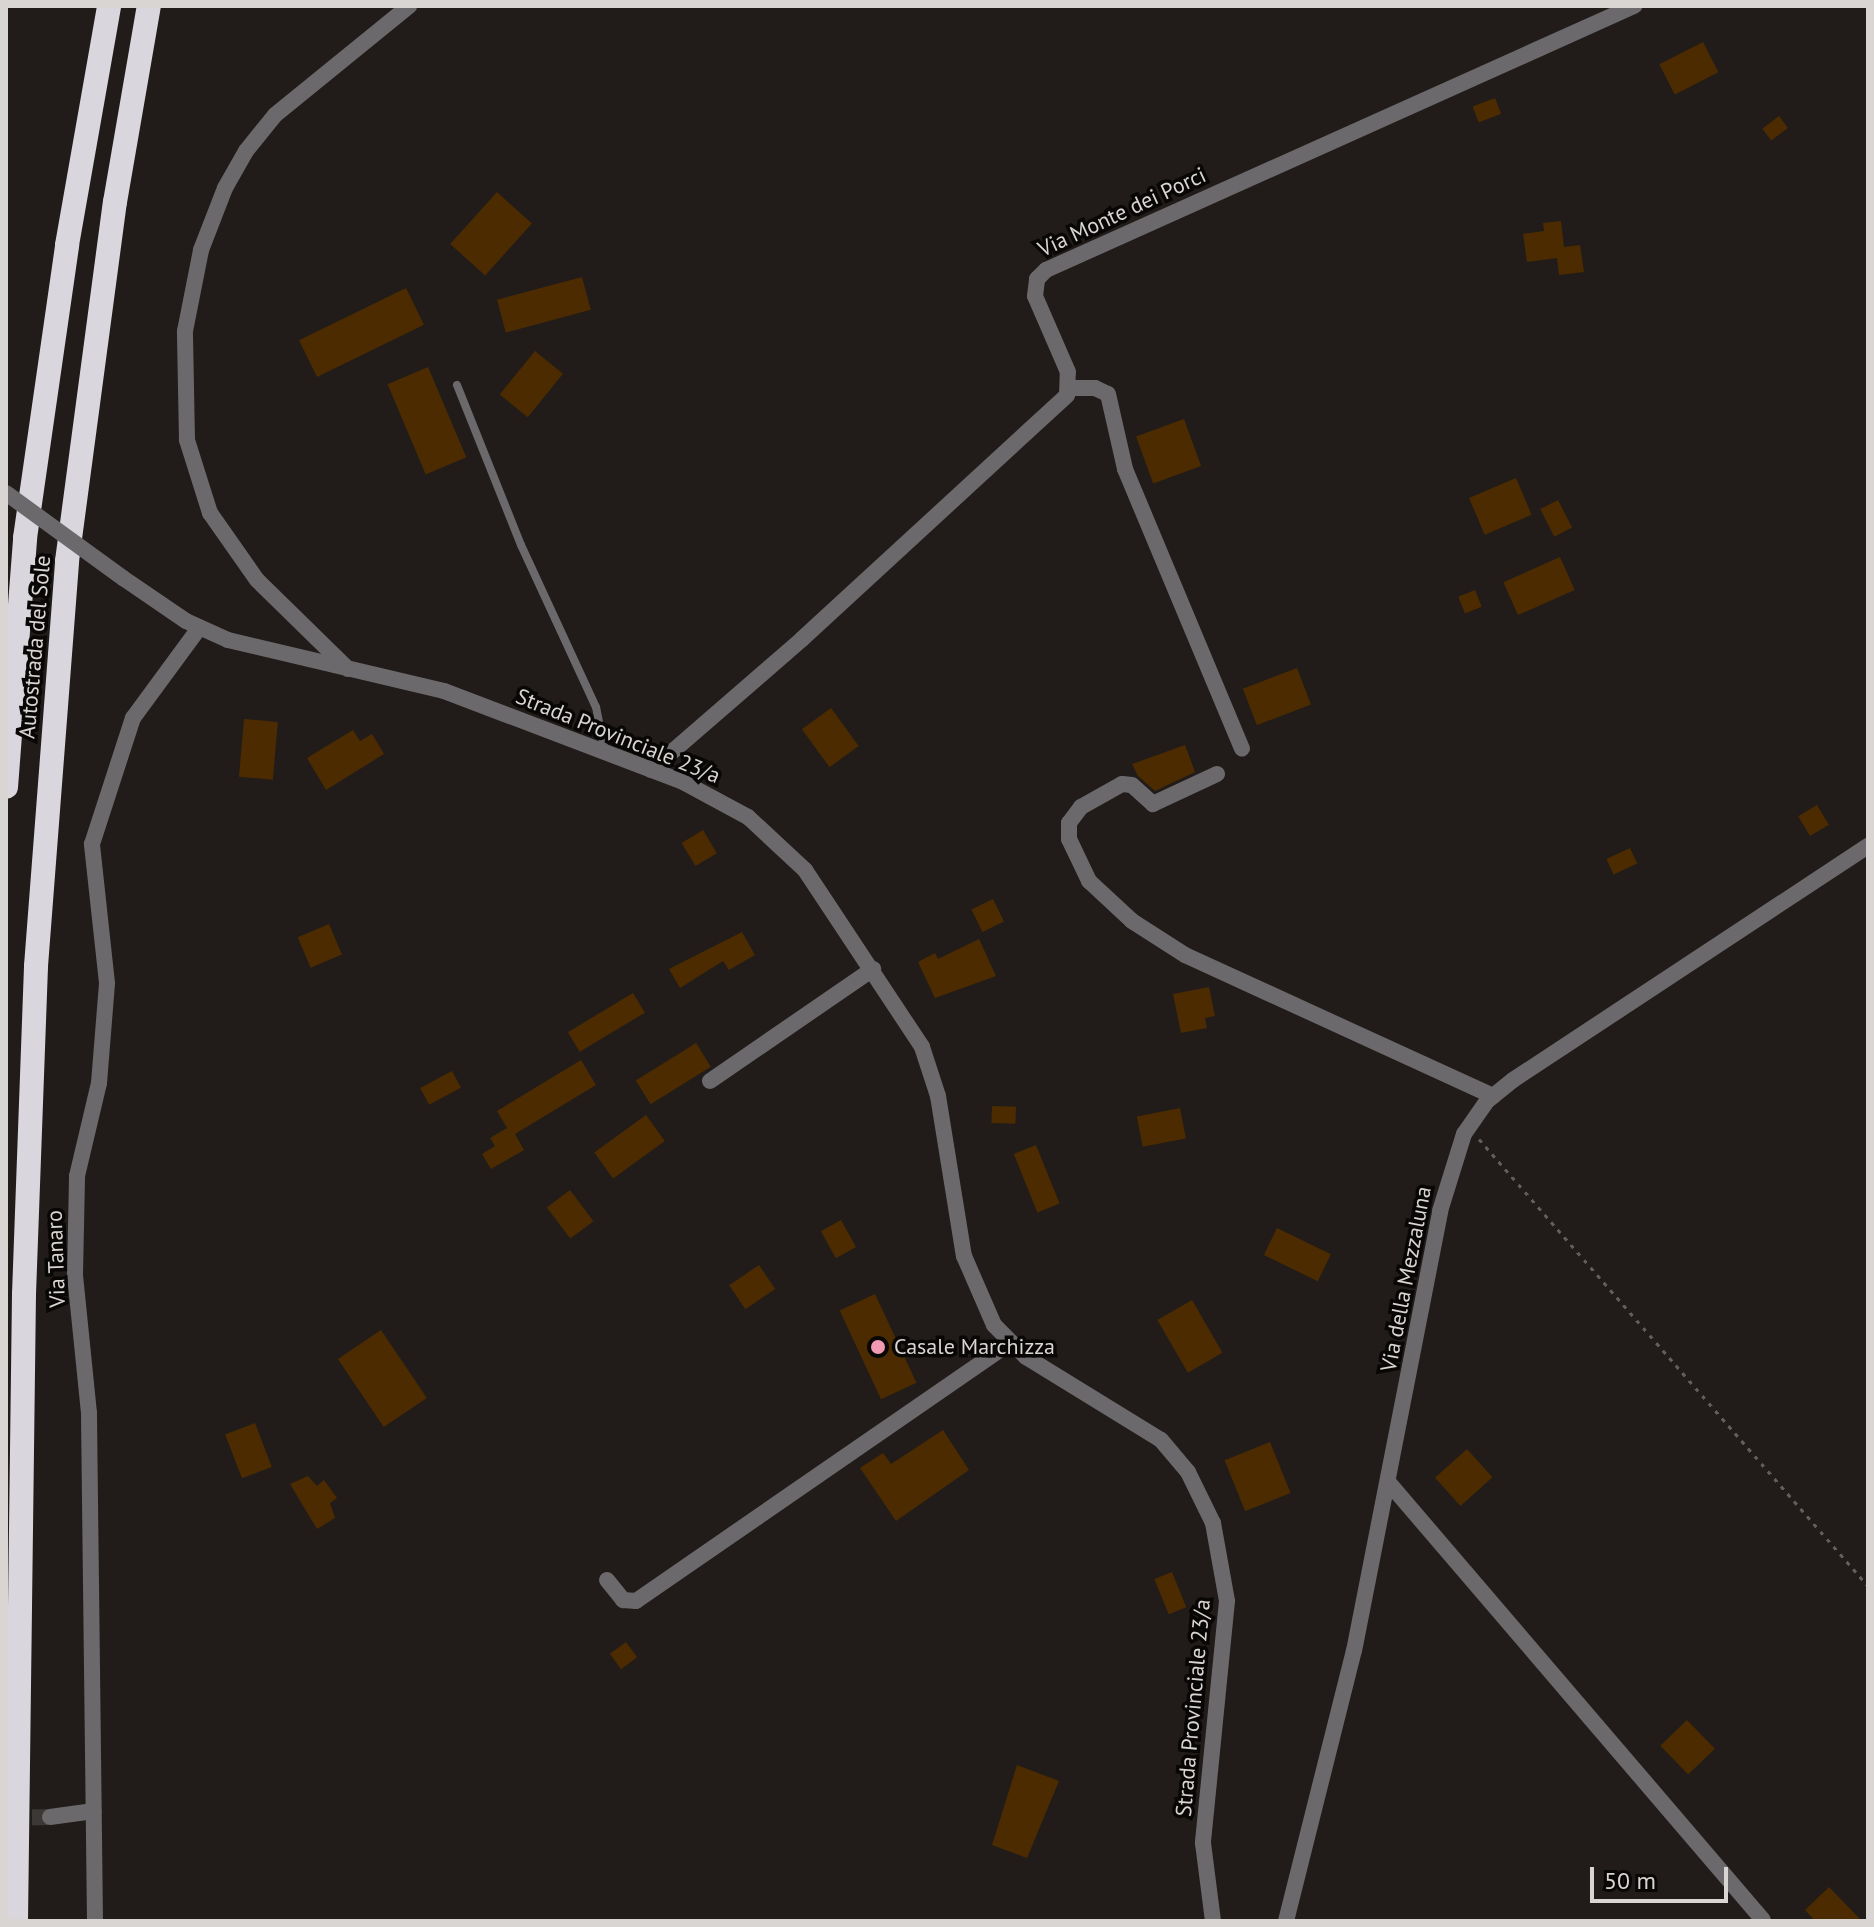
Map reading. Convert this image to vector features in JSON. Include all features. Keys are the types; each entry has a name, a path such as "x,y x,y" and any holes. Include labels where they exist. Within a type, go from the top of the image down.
{"highway":[{"name":"Autostrada del Sole","path":"6,787 25,538 67,245 109,6"},
{"name":"Autostrada del Sole","path":"16,1921 24,1294 36,966 67,561 115,202 149,6"}],"street":[{"path":"348,669 257,580 210,513 187,440 185,331 201,250 246,151 275,115 409,6"},
{"name":"Via Monte dei Porci","path":"1070,388 1035,296 1037,279 1046,270 1634,6"},
{"path":"651,770 802,639 1056,407 1070,388 1100,389 1110,399 1125,469 1242,749"},
{"name":"Strada Provinciale 23/a","path":"6,493 123,578 199,628 243,645 444,691 605,756 651,770 720,800 773,836 814,882 917,1036 930,1068 967,1266 982,1305 1009,1344 1161,1440 1188,1472 1216,1533 1227,1601 1204,1829 1213,1921"},
{"name":"Via Tanaro","path":"95,1921 89,1413 75,1274 77,1176 99,1083 107,983 92,844 133,718 199,628"},
{"path":"1217,774 1153,804 1132,785 1122,784 1081,807 1069,823 1069,839 1089,881 1132,921 1185,955 1493,1096"},
{"name":"Via della Mezzaluna","path":"1286,1921 1320,1800 1389,1483 1440,1211 1468,1127 1493,1096 1868,846"},
{"path":"710,1081 873,969"},
{"path":"607,1580 623,1600 636,1601 1009,1344"},
{"path":"1389,1483 1763,1920"},
{"path":"50,1817 94,1811"}],"lane":[{"path":"457,385 516,533 596,707 605,756"}],"path":[{"path":"1468,1127 1868,1586"}],"building":[{"path":"1703,42 1718,72 1675,95 1659,64"},
{"path":"1495,98 1501,114 1479,122 1473,107"},
{"path":"1779,116 1788,128 1771,141 1762,129"},
{"path":"497,192 532,223 485,275 450,244"},
{"path":"1561,221 1564,247 1580,245 1584,272 1559,275 1557,258 1527,262 1523,234 1544,231 1543,223"},
{"path":"582,277 591,310 506,333 497,300"},
{"path":"406,288 424,325 317,377 299,340"},
{"path":"535,351 563,374 528,417 500,395"},
{"path":"428,367 466,457 426,474 387,384"},
{"path":"1184,419 1201,466 1153,483 1136,436"},
{"path":"1516,478 1532,515 1485,535 1469,498"},
{"path":"1558,500 1572,528 1554,537 1540,509"},
{"path":"1560,557 1575,590 1518,615 1503,582"},
{"path":"1475,590 1482,607 1465,613 1458,597"},
{"path":"1297,668 1311,704 1257,725 1243,689"},
{"path":"831,708 859,746 830,767 802,729"},
{"path":"244,719 278,722 273,780 239,777"},
{"path":"353,730 360,741 372,734 384,754 326,790 307,758"},
{"path":"1185,745 1195,772 1155,791 1138,776 1132,764"},
{"path":"1817,805 1829,825 1810,836 1798,816"},
{"path":"703,830 717,853 695,866 682,843"},
{"path":"1630,848 1637,863 1614,874 1606,859"},
{"path":"993,899 1004,921 982,932 971,910"},
{"path":"329,924 342,954 311,968 298,937"},
{"path":"742,932 755,955 729,970 723,961 680,988 669,969"},
{"path":"979,939 996,976 935,998 918,962 935,953 938,959"},
{"path":"1209,987 1215,1016 1205,1018 1207,1028 1181,1033 1173,994"},
{"path":"633,993 645,1013 580,1052 568,1032"},
{"path":"696,1043 711,1067 651,1104 636,1081"},
{"path":"581,1060 596,1085 515,1134 524,1150 491,1169 482,1154 495,1146 490,1138 507,1128 497,1111"},
{"path":"452,1071 461,1088 429,1105 420,1088"},
{"path":"992,1106 1016,1107 1015,1124 991,1123"},
{"path":"1180,1108 1186,1138 1143,1147 1137,1116"},
{"path":"646,1115 665,1141 613,1179 594,1153"},
{"path":"1036,1145 1060,1203 1037,1212 1014,1154"},
{"path":"570,1190 593,1221 570,1239 547,1207"},
{"path":"841,1220 856,1247 836,1258 821,1231"},
{"path":"1277,1228 1331,1254 1318,1281 1264,1255"},
{"path":"759,1265 775,1289 745,1309 729,1285"},
{"name":"Casale Marchizza","path":"875,1294 916,1383 881,1399 840,1310"},
{"path":"1192,1300 1222,1353 1188,1373 1157,1320"},
{"path":"381,1330 427,1398 384,1427 338,1359"},
{"path":"255,1423 272,1467 242,1478 225,1434"},
{"path":"943,1430 969,1470 896,1521 860,1468 883,1453 891,1464"},
{"path":"1270,1442 1291,1493 1245,1511 1225,1460"},
{"path":"1467,1449 1492,1477 1460,1506 1435,1478"},
{"path":"308,1476 317,1486 324,1480 337,1498 330,1503 335,1518 317,1529 290,1484"},
{"path":"1172,1572 1186,1607 1169,1614 1154,1579"},
{"path":"626,1642 637,1657 621,1669 610,1654"},
{"path":"1687,1720 1715,1749 1688,1774 1660,1746"},
{"path":"1017,1765 1059,1781 1027,1858 992,1845"},
{"path":"1829,1887 1862,1921 1815,1921 1805,1910"}],"tunnel":[{"path":"8,1818 50,1817"}],"place":[{"name":"Casale Marchizza","path":"878,1347"}]}
